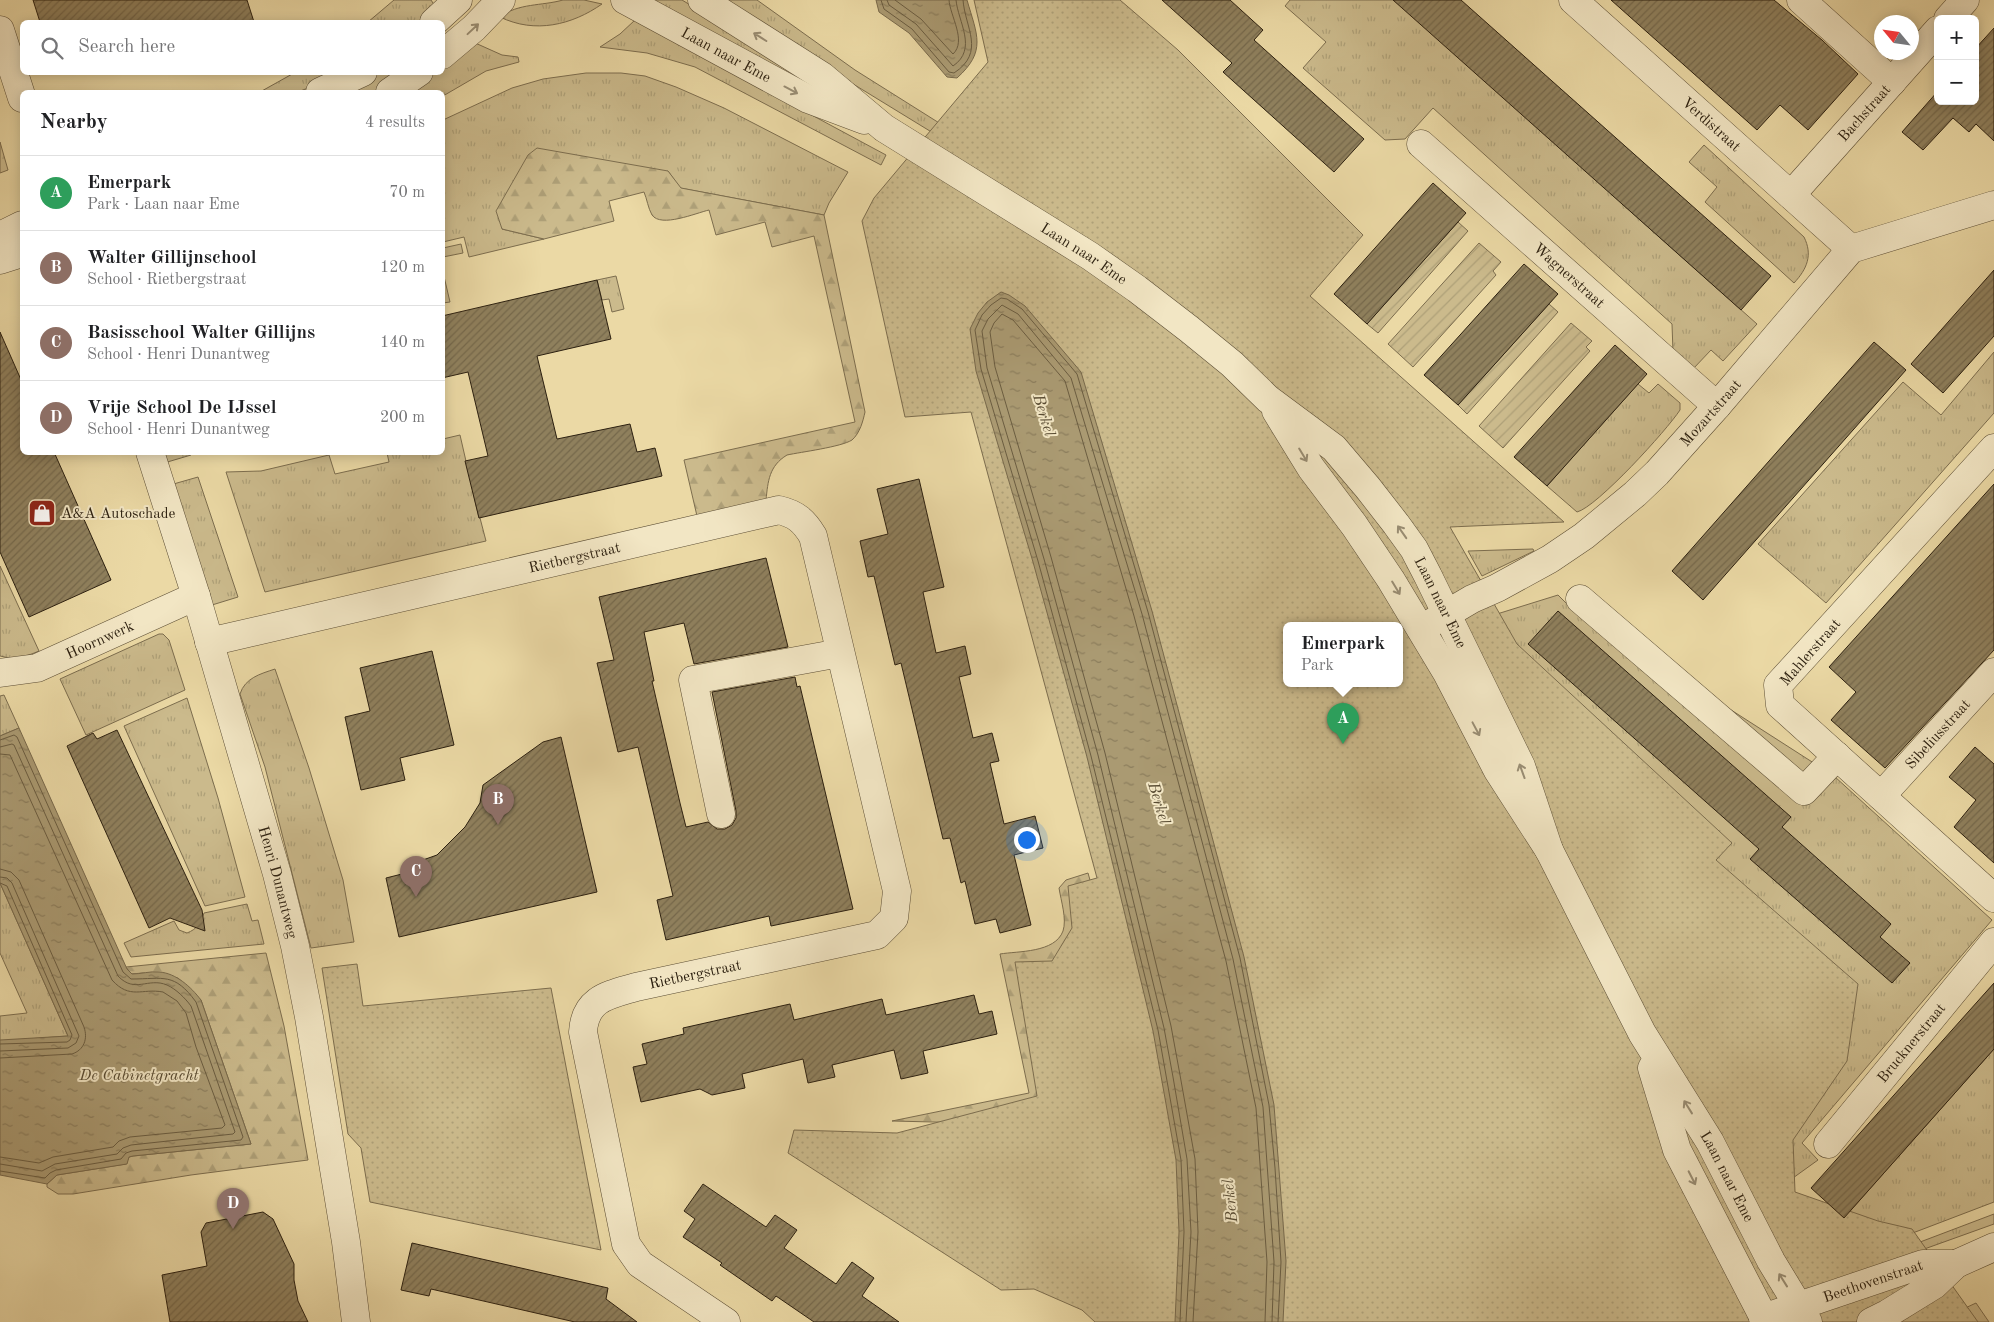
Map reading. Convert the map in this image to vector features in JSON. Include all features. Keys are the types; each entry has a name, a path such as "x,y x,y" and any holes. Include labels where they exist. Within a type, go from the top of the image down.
{"street":[{"path":"436,20 458,0"},
{"path":"445,52 474,28 501,0"},
{"name":"Laan naar Eme","path":"625,0 808,99 884,128"},
{"name":"Laan naar Eme","path":"702,0 822,76 884,128 1090,256 1137,289 1225,358 1268,399 1334,448 1368,488 1414,549 1521,766 1549,850"},
{"name":"Verdistraat","path":"1574,0 1851,248"},
{"path":"1801,0 1892,82"},
{"path":"1951,15 1964,0"},
{"path":"0,30 20,92"},
{"name":"Bachstraat","path":"1791,195 1934,35"},
{"path":"324,90 357,75"},
{"path":"393,90 415,75"},
{"name":"Wagnerstraat","path":"1421,144 1718,406"},
{"path":"1851,248 1994,205"},
{"path":"0,236 20,226"},
{"name":"Mozartstraat","path":"1421,629 1550,559 1584,536 1610,515 1656,473 1718,406 1851,248"},
{"path":"0,260 20,253"},
{"name":"Laan naar Eme","path":"1268,399 1311,468 1354,525 1447,673 1498,771 1549,850 1642,1033 1710,1142 1771,1261 1803,1314"},
{"name":"Mahlerstraat","path":"1837,756 1780,705 1778,685 1994,448"},
{"name":"Henri Dunantweg","path":"151,455 196,596 277,874 295,946 309,1017 346,1242 356,1322"},
{"name":"Rietbergstraat","path":"208,642 779,510 799,517 813,536 898,891 894,918 877,935 636,987 603,997 596,1002 584,1020 583,1032 626,1244 640,1264 726,1322"},
{"name":"Hoornwerk","path":"0,673 37,668 196,596"},
{"path":"1580,599 1804,791 1837,756 1994,898"},
{"path":"721,814 692,680 840,653"},
{"name":"Sibeliusstraat","path":"1881,796 1991,681"},
{"name":"Brucknerstraat","path":"1828,1144 1994,942"},
{"name":"Laan naar Eme","path":"1642,1033 1677,1150 1764,1320"},
{"name":"Beethovenstraat","path":"1871,1322 1934,1286 1956,1264 1994,1247"},
{"name":"Beethovenstraat","path":"1764,1320 1803,1314 1923,1264 1956,1264"}],"green space":[{"path":"394,0 431,0 437,9 423,20 370,20"},
{"path":"563,0 584,0 602,4 578,17 553,25 526,25 500,17 514,9"},
{"path":"649,0 682,0 825,87 827,97"},
{"path":"716,0 757,0 855,70 944,126 938,136"},
{"path":"974,0 1120,0 1178,50 1363,235 1310,296 1564,522 1450,527 1517,644 1732,843 1716,860 1858,984 1847,1061 1793,1140 1795,1192 1878,1221 1912,1229 1978,1322 1095,1322 1082,1310 1034,1289 1001,1290 788,1153 794,1130 897,1133 1037,1096 1015,962 1052,961 1072,928 1068,886 1097,878 971,412 905,417 862,221 874,198 988,62"},
{"path":"1290,0 1403,0 1629,210 1757,324 1723,361 1711,350 1693,369 1673,352 1672,324 1433,108 1405,139 1385,140 1303,68 1326,42 1285,6"},
{"path":"635,20 886,155 881,165 695,67 647,53 600,47 620,34"},
{"path":"473,42 502,55 518,57 519,62 486,71 445,95 445,90 408,90 432,75 445,75 445,64"},
{"path":"586,73 621,73 645,76 724,108 848,172 824,215 680,188 668,171 502,229 544,239 469,257 464,237 445,242 445,119 512,88 543,79"},
{"path":"290,75 340,75 303,90 264,90"},
{"path":"375,75 404,75 377,90 342,90"},
{"path":"0,142 8,170 0,173"},
{"path":"1704,145 1804,237 1808,250 1807,262 1794,283 1705,202 1717,187 1689,162"},
{"path":"537,148 668,171 681,188 824,215 865,412 861,427 855,437 847,443 787,455 781,459 770,474 766,500 697,516 684,460 855,422 814,236 772,247 765,222 716,235 709,210 671,220 656,219 652,215 644,192 609,201 614,221 544,239 502,229 496,211 528,155"},
{"path":"1458,222 1468,231 1378,333 1367,324"},
{"path":"1479,243 1501,262 1493,271 1496,275 1413,367 1388,344"},
{"path":"461,244 463,253 445,257 445,248"},
{"path":"616,276 624,309 612,312 609,299 602,300 597,280"},
{"path":"445,281 450,302 445,303"},
{"path":"1549,304 1558,312 1467,414 1458,405"},
{"path":"1571,323 1592,341 1586,347 1590,351 1503,448 1479,426"},
{"path":"1994,352 1994,413 1826,603 1758,544 1903,382 1941,415"},
{"path":"1638,384 1649,393 1658,384 1680,403 1680,410 1647,450 1615,483 1587,507 1577,512 1547,486"},
{"path":"460,435 486,541 265,592 226,472 261,471 329,455 335,474 389,462 387,455 445,455 445,439"},
{"path":"161,455 191,455 164,463"},
{"path":"198,477 238,597 212,605 170,485"},
{"path":"1533,549 1534,551 1482,576 1468,551"},
{"path":"0,566 39,651 15,658 0,656"},
{"path":"1558,595 1569,606 1834,776 1992,920 1802,1143 1818,1160 1779,1188 1497,614"},
{"path":"159,634 163,634 169,640 185,690 86,735 60,679"},
{"path":"275,669 309,768 343,880 354,942 311,948 265,767 240,694 249,680"},
{"path":"4,695 19,728 0,736 0,696"},
{"path":"187,698 218,798 245,897 205,906 124,726"},
{"path":"1088,873 1111,954 1059,1125 892,1121 1029,1093 1000,954 1035,950 1059,938 1063,931 1064,921 1059,888 1066,880"},
{"path":"0,883 68,1036 0,1041 0,1016 27,1013 0,953"},
{"path":"247,904 252,921 258,920 264,944 131,957 124,943 174,921 179,930 187,933 198,926 204,913"},
{"path":"266,953 284,1026 308,1160 191,1175 73,1194 58,1194 47,1187 47,1184 57,1175 126,1164 129,1157 133,1156 251,1144 201,1000 178,978 143,973 131,974 126,967"},
{"path":"357,964 363,1006 551,988 601,1250 370,1202 361,1148 348,1134 322,968"},
{"path":"1994,1049 1994,1202 1897,1239 1844,1218"},
{"path":"1994,1214 1994,1224 1916,1252 1899,1250"},
{"path":"1976,1303 1989,1322 1935,1322"}],"water":[{"path":"876,0 967,0 977,42 973,59 957,78 947,77 909,33 879,12"},
{"name":"Berkel","path":"1001,292 1025,306 1081,372 1152,611 1244,957 1274,1105 1286,1261 1283,1322 1175,1322 1179,1232 1176,1160 1153,1031 1087,757 1033,562 976,371 970,329 978,313 987,302"},
{"name":"De Cabinetgracht","path":"19,728 127,969 132,974 156,972 171,975 193,990 201,1000 251,1144 133,1156 129,1157 127,1164 57,1175 47,1184 0,1175 0,1040 68,1036 0,883 0,736"}],"building":[{"path":"33,0 247,0 253,20 39,20"},
{"path":"1162,0 1230,0 1263,30 1254,40 1364,139 1334,172 1223,72 1232,63"},
{"path":"1393,0 1461,0 1771,276 1741,310"},
{"path":"1611,0 1774,0 1822,40 1858,74 1808,130 1780,105 1757,130"},
{"path":"1994,28 1994,141 1976,124 1969,132 1953,118 1923,150 1902,132 1934,96 1934,105 1979,105 1979,45"},
{"path":"1433,183 1466,213 1367,324 1334,294"},
{"path":"1524,264 1558,294 1458,405 1424,375"},
{"path":"1994,270 1994,336 1943,393 1911,364"},
{"path":"597,280 611,339 537,356 557,439 630,424 637,452 655,448 662,476 479,518 465,461 488,456 468,372 445,377 445,315"},
{"path":"0,332 20,377 20,455 55,455 111,580 29,617 0,552"},
{"path":"1874,342 1906,370 1703,600 1672,571"},
{"path":"1615,345 1647,374 1547,486 1514,457"},
{"path":"919,479 944,587 923,592 936,653 965,646 971,674 959,677 973,738 992,733 999,761 990,763 1004,824 1035,816 1043,848 1014,855 1031,925 1000,933 996,919 975,924 965,881 961,883 950,838 943,839 901,663 895,665 874,576 868,577 860,541 888,534 877,489"},
{"path":"1994,484 1994,650 1885,768 1831,720 1856,692 1829,667"},
{"path":"766,558 788,647 694,664 684,623 644,632 654,681 652,681 680,803 686,827 708,822 717,829 725,829 732,825 736,818 736,811 712,692 795,677 797,687 800,686 853,909 771,926 769,916 666,940 657,900 673,896 638,747 618,752 597,663 614,660 599,597"},
{"path":"1558,611 1791,817 1782,827 1891,924 1880,937 1910,963 1892,983 1750,859 1759,849 1528,644"},
{"path":"432,651 454,745 400,758 405,780 361,790 345,717 370,711 360,668"},
{"path":"117,730 202,910 205,931 170,918 149,928 67,746 93,733 97,739"},
{"path":"561,737 597,892 399,937 386,878 402,874 406,866 437,855 465,827 480,803 483,785 543,742"},
{"path":"1975,747 1994,764 1994,863 1954,827 1976,800 1949,777"},
{"path":"1994,983 1994,1049 1844,1218 1811,1188"},
{"path":"974,995 979,1014 992,1011 997,1034 923,1051 928,1073 901,1079 894,1050 832,1065 835,1077 808,1083 803,1059 742,1074 745,1088 712,1095 700,1089 641,1102 633,1067 647,1064 642,1044 684,1034 683,1028 790,1004 794,1020 882,999 886,1015"},
{"path":"703,1184 766,1227 775,1215 797,1230 784,1248 836,1284 852,1262 874,1278 862,1296 899,1322 814,1322 776,1296 772,1301 720,1265 722,1263 683,1237 695,1219 684,1211"},
{"path":"263,1212 273,1219 294,1264 294,1280 298,1301 308,1322 170,1322 162,1275 207,1266 201,1232 206,1223"},
{"path":"412,1243 608,1288 606,1299 637,1322 575,1322 431,1289 429,1296 401,1290"}],"place":[{"name":"A&A Autoschade","path":"42,513"},
{"name":"Emerpark","path":"1343,744"},
{"name":"Walter Gillijnschool","path":"498,825"},
{"name":"Basisschool Walter Gillijns","path":"416,897"},
{"name":"Vrije School De IJssel","path":"233,1229"}]}
